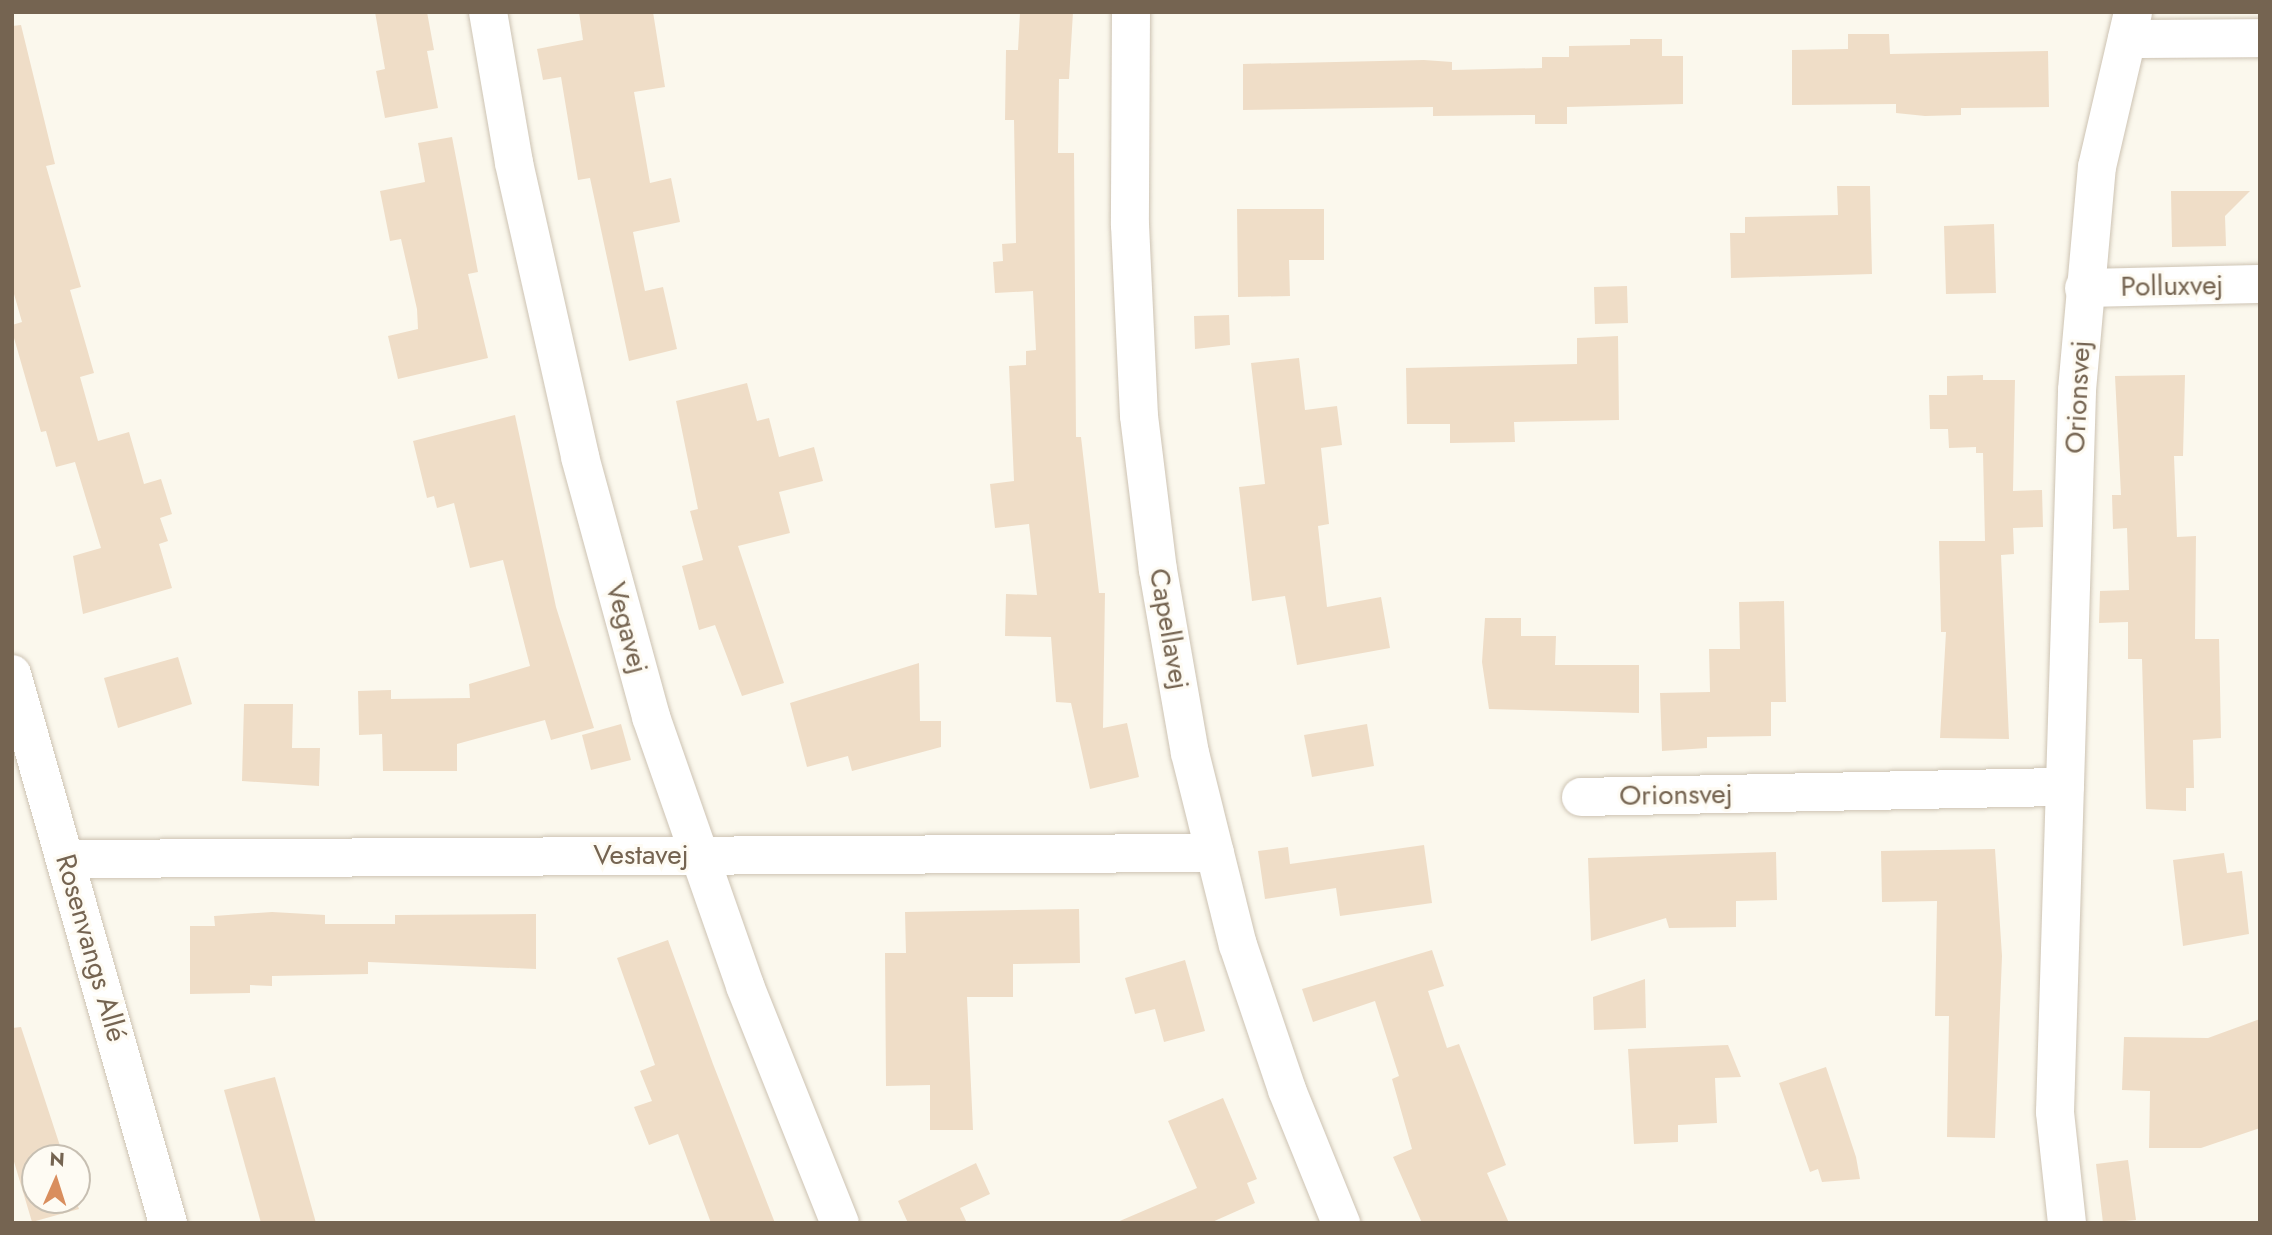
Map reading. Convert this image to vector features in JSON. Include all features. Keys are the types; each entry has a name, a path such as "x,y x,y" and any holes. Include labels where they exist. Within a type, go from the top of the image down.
{"street":[{"name":"Vegavej","path":"488,12 514,163 580,457 651,717 699,855 840,1223"},
{"name":"Capellavej","path":"1131,12 1130,225 1139,416 1160,583 1190,753 1238,945 1283,1077 1341,1223"},
{"path":"2130,26 2260,38"},
{"name":"Orionsvej","path":"2067,1223 2055,1112 2084,288 2097,167 2130,26"},
{"name":"Polluxvej","path":"2084,288 2260,284"},
{"name":"Rosenvangs Allé","path":"12,674 168,1223"},
{"name":"Orionsvej","path":"1581,797 2065,787"},
{"name":"Vestavej","path":"66,859 1215,853"}],"building":[{"path":"375,12 427,12 434,50 427,51 438,108 385,118 376,71 385,69"},
{"path":"579,12 653,12 665,87 634,92 650,183 671,178 680,222 633,232 645,291 663,287 677,349 629,361 590,178 578,180 561,77 543,80 537,49 583,40"},
{"path":"1020,12 1073,12 1069,79 1059,79 1058,153 1074,153 1076,437 1081,437 1099,593 1105,593 1103,728 1127,723 1139,777 1090,789 1071,703 1056,702 1051,637 1005,636 1006,594 1037,595 1029,524 995,528 990,484 1014,481 1009,366 1026,365 1026,351 1036,350 1033,291 995,293 993,262 1003,261 1002,244 1016,243 1014,120 1005,120 1006,50 1018,50"},
{"path":"21,25 55,164 46,166 81,287 70,290 94,373 80,377 98,441 129,432 144,484 161,479 172,514 160,518 168,541 159,544 172,588 83,614 73,556 101,548 75,462 56,467 46,431 41,432 12,331 12,325 22,322 12,287 12,26"},
{"path":"1848,34 1889,34 1890,54 2048,51 2049,107 1961,108 1961,115 1925,116 1896,113 1896,104 1792,105 1792,50 1848,49"},
{"path":"1630,39 1662,39 1662,56 1683,56 1683,104 1567,107 1567,124 1535,124 1535,115 1433,116 1433,107 1243,110 1243,64 1424,60 1452,62 1452,70 1542,68 1542,57 1569,57 1569,46 1630,45"},
{"path":"452,137 478,272 468,274 488,358 398,379 388,336 418,329 417,309 401,239 390,241 380,191 425,182 418,143"},
{"path":"1837,186 1870,186 1872,274 1731,278 1730,233 1745,233 1745,217 1838,215"},
{"path":"2171,191 2250,191 2225,216 2226,246 2172,247"},
{"path":"1237,209 1324,209 1324,260 1289,260 1290,296 1238,297"},
{"path":"1994,224 1996,293 1946,294 1944,226"},
{"path":"1627,286 1628,323 1595,324 1594,287"},
{"path":"1229,315 1230,345 1195,349 1194,316"},
{"path":"1618,336 1619,420 1514,422 1515,442 1450,443 1450,424 1407,424 1406,368 1577,364 1577,338"},
{"path":"1299,358 1305,410 1337,406 1342,445 1321,448 1329,524 1318,526 1327,607 1381,597 1390,648 1297,665 1285,596 1252,601 1239,487 1265,484 1251,363"},
{"path":"1983,375 1983,380 2015,380 2013,491 2042,490 2043,527 2013,528 2014,554 2001,555 2009,739 1940,738 1946,632 1941,632 1939,541 1985,541 1983,453 1976,453 1976,447 1949,448 1948,429 1930,429 1929,395 1947,395 1947,376"},
{"path":"2185,375 2183,456 2174,456 2177,537 2196,536 2195,639 2219,639 2221,738 2193,740 2194,788 2186,788 2186,811 2146,809 2142,659 2128,659 2128,622 2099,623 2100,591 2129,590 2127,528 2113,529 2112,495 2121,495 2115,376"},
{"path":"747,383 757,421 769,418 779,457 814,447 823,481 779,492 790,533 738,546 784,683 742,696 715,625 699,630 682,566 703,560 690,511 698,509 676,401"},
{"path":"515,415 556,607 594,728 551,740 545,720 457,744 457,771 383,771 382,734 359,735 358,691 391,690 391,699 470,698 469,684 530,666 503,560 470,568 454,503 437,508 434,496 427,498 413,441"},
{"path":"1784,601 1786,702 1771,702 1771,736 1707,737 1707,748 1662,751 1660,693 1710,692 1709,649 1740,649 1739,602"},
{"path":"1485,618 1521,618 1521,636 1556,636 1555,665 1639,665 1639,713 1489,709 1482,662"},
{"path":"178,657 192,704 118,728 104,678"},
{"path":"919,663 920,721 941,721 941,747 852,771 848,756 807,767 790,703"},
{"path":"244,704 293,704 292,748 320,748 319,786 242,781"},
{"path":"621,724 631,760 591,770 582,735"},
{"path":"1367,724 1374,766 1312,777 1304,735"},
{"path":"1424,845 1432,903 1340,916 1336,888 1265,899 1258,851 1288,847 1290,864"},
{"path":"1995,849 2002,956 1995,1138 1947,1137 1949,1016 1935,1016 1937,901 1882,902 1881,851"},
{"path":"1776,852 1777,900 1736,901 1736,927 1669,928 1666,918 1591,941 1588,858"},
{"path":"2224,853 2227,873 2242,871 2249,934 2183,946 2173,860"},
{"path":"1079,909 1080,963 1013,964 1013,997 967,997 973,1130 930,1130 930,1085 886,1086 885,953 906,953 905,912"},
{"path":"272,912 325,915 325,924 395,924 395,915 536,914 536,969 368,962 368,974 272,976 272,986 250,985 250,993 190,994 190,926 215,926 214,916"},
{"path":"668,940 775,1223 711,1223 678,1134 649,1145 634,1107 652,1101 640,1071 655,1065 617,958"},
{"path":"1432,950 1444,986 1428,991 1447,1048 1459,1044 1506,1165 1487,1173 1509,1223 1422,1223 1393,1157 1412,1149 1392,1079 1399,1076 1375,1001 1313,1022 1302,989"},
{"path":"1185,960 1205,1031 1164,1042 1155,1009 1135,1014 1125,978"},
{"path":"1645,979 1646,1028 1594,1030 1593,997"},
{"path":"2260,1019 2260,1128 2201,1148 2149,1148 2150,1091 2122,1090 2124,1037 2208,1038"},
{"path":"21,1027 59,1144 21,1144 21,1185 12,1155 12,1028"},
{"path":"1728,1045 1741,1077 1715,1078 1717,1123 1678,1125 1678,1142 1634,1144 1628,1049"},
{"path":"1826,1067 1856,1157 1860,1179 1822,1182 1818,1169 1810,1172 1779,1083"},
{"path":"275,1077 316,1223 261,1223 224,1090"},
{"path":"1223,1098 1257,1179 1247,1183 1255,1203 1210,1223 1115,1223 1197,1188 1168,1121"},
{"path":"2128,1160 2136,1220 2103,1223 2096,1164"},
{"path":"976,1163 990,1194 960,1208 967,1223 908,1223 898,1201"},
{"path":"30,1214 61,1214 32,1222"}]}
